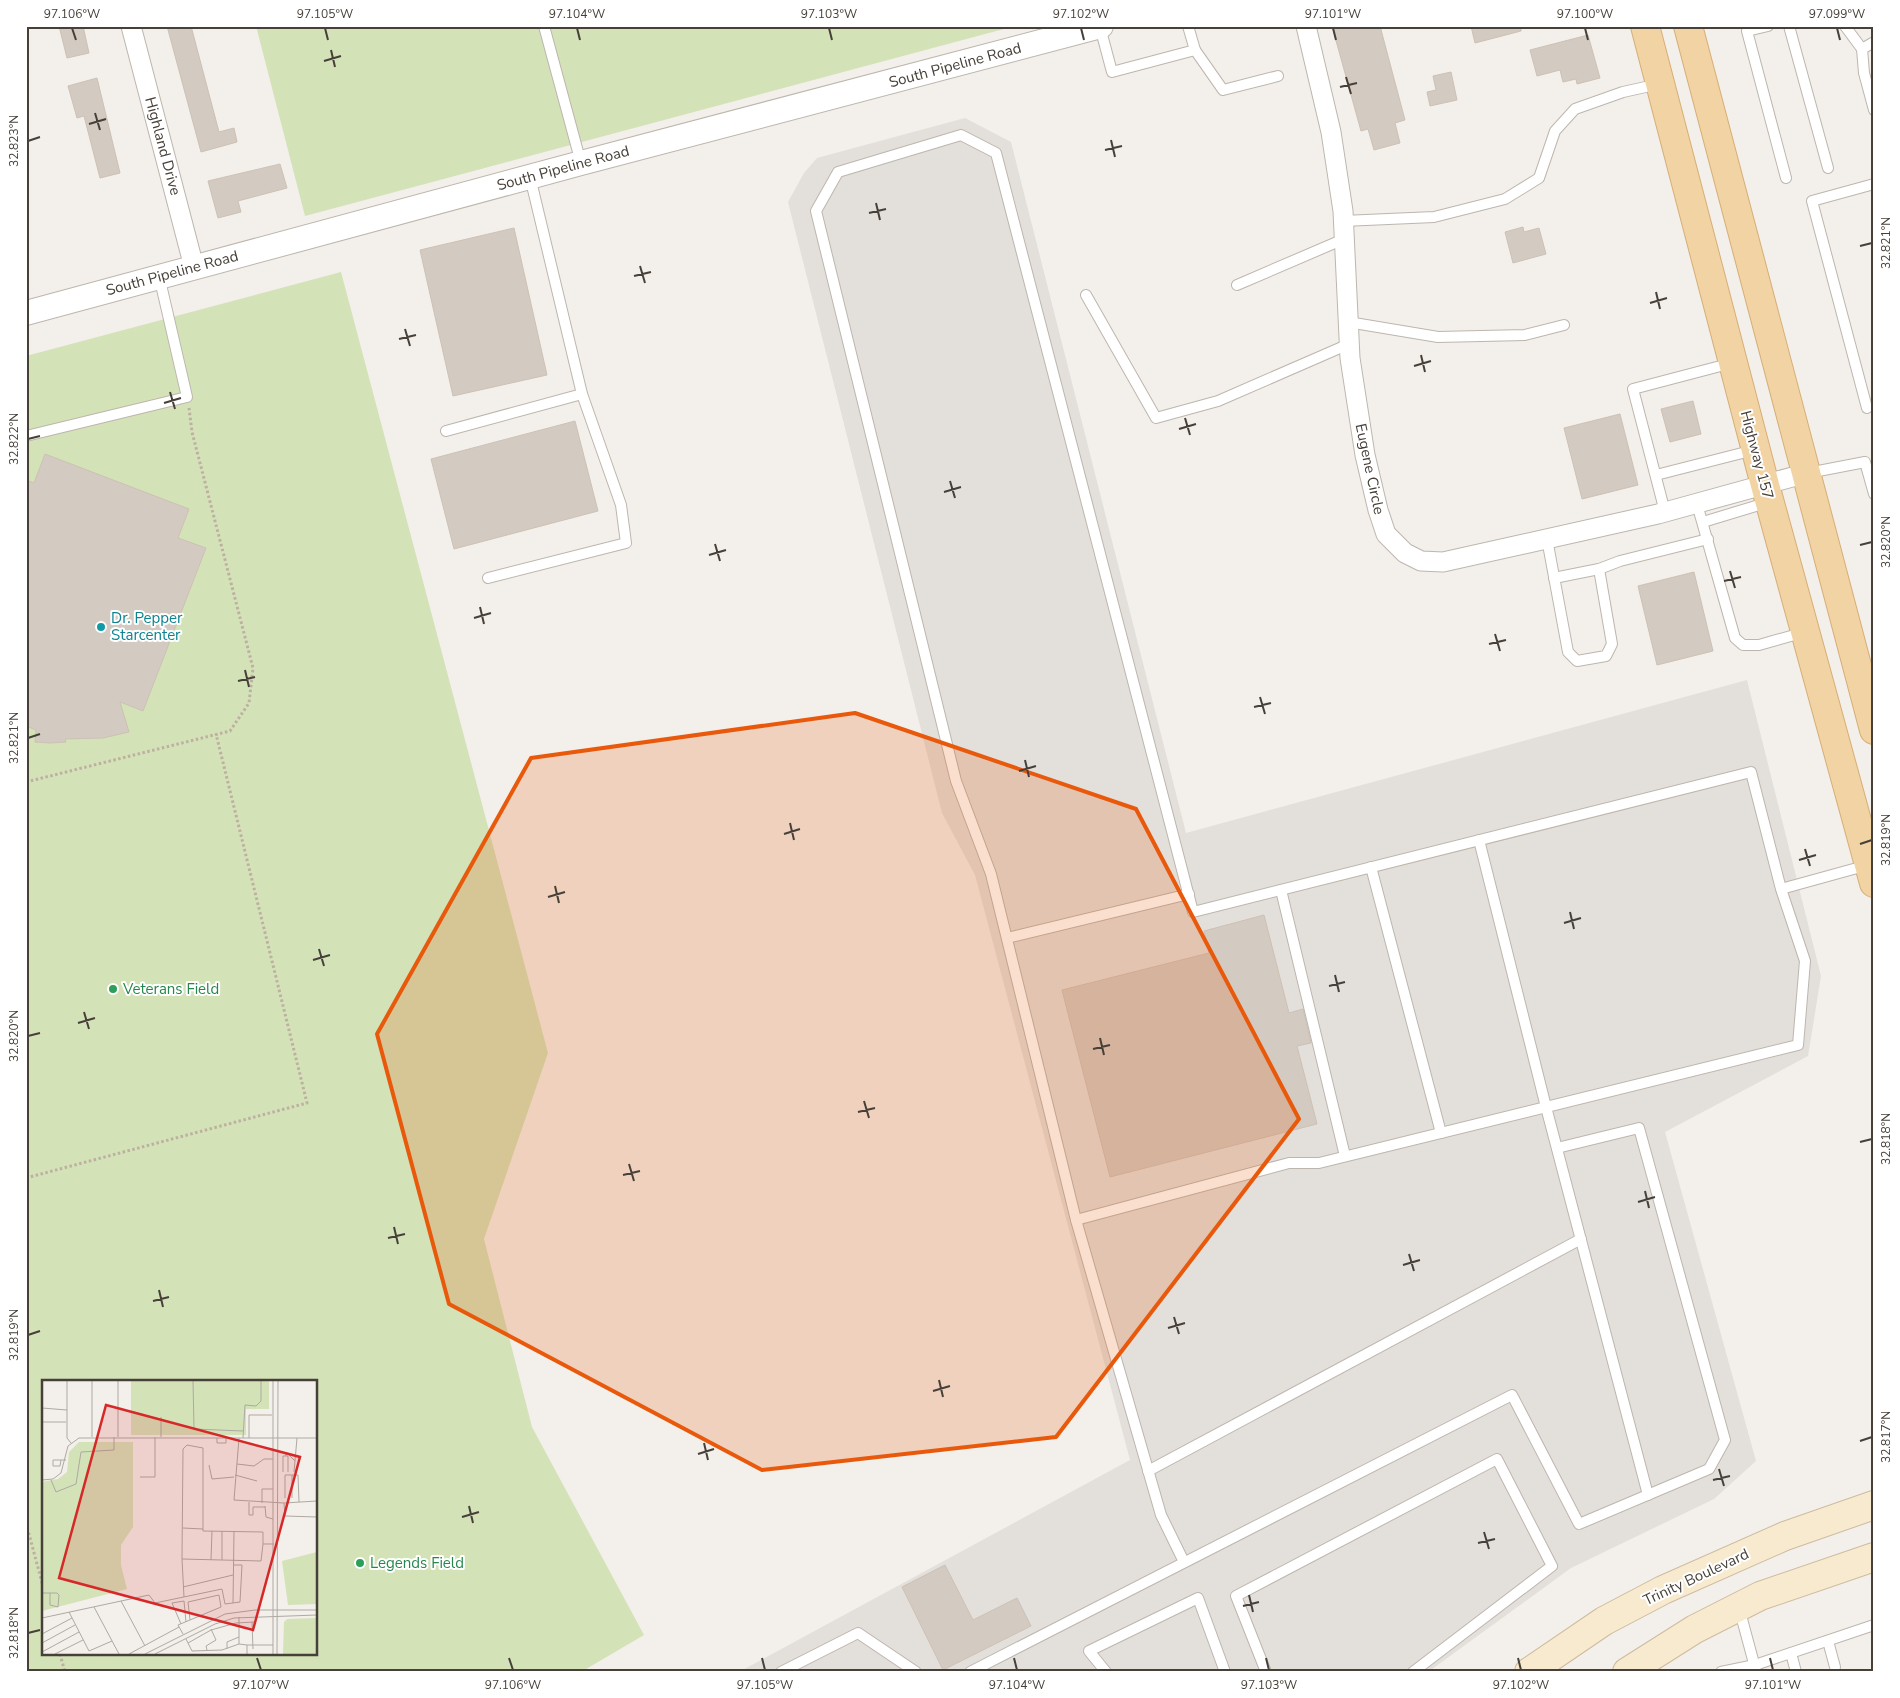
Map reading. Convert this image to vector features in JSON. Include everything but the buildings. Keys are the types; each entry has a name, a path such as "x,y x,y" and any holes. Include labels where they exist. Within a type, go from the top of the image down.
{"main road":[{"name":"Highway 157","path":"1646,26 1767,493 1872,870"},
{"path":"1688,26 1808,474 1874,730"},
{"name":"Trinity Boulevard","path":"1529,1672 1604,1621 1663,1590 1785,1536 1874,1505"},
{"path":"1627,1672 1695,1629 1760,1596 1819,1574 1874,1557"}],"street":[{"name":"Highland Drive","path":"131,26 194,267"},
{"name":"South Pipeline Road","path":"26,313 581,163 1101,26"},
{"name":"Eugene Circle","path":"1306,26 1331,132 1344,230 1350,344 1365,455 1378,510 1386,534 1406,552 1421,561 1443,562 1665,512 1700,513 1767,493 1808,474"}],"lane":[{"path":"544,26 581,163"},
{"path":"1101,26 1112,72 1195,50"},
{"path":"1188,26 1195,50 1223,90 1278,76"},
{"path":"1768,26 1747,31 1786,178"},
{"path":"1789,26 1828,168"},
{"path":"1845,26 1862,49 1864,73 1874,110"},
{"path":"1862,49 1874,42"},
{"path":"1236,285 1344,230 1434,217 1505,199 1539,178 1555,131 1575,109 1623,92 1660,83"},
{"path":"1076,1220 1289,1162 1320,1163 1798,1045 1805,961 1781,889 1751,772 1193,912 996,153 961,135 838,172 816,211 956,781 991,874 1076,1220 1148,1471 1161,1515 1184,1562"},
{"path":"488,578 626,542 621,505 582,394 530,177"},
{"path":"1867,408 1812,201 1874,184"},
{"path":"26,436 187,397 158,276"},
{"path":"1086,295 1156,418 1218,402 1350,344"},
{"path":"1348,322 1438,337 1525,335 1564,325"},
{"path":"1665,512 1633,389 1733,362"},
{"path":"446,431 582,394"},
{"path":"1656,475 1756,449"},
{"path":"1808,474 1870,459 1874,494"},
{"path":"1700,513 1735,638 1743,645 1759,645 1805,632"},
{"path":"1547,539 1568,652 1577,661 1606,656 1612,644 1599,569"},
{"path":"1554,578 1599,569 1620,561 1708,539"},
{"path":"1479,840 1546,1107 1648,1495"},
{"path":"1372,867 1442,1133"},
{"path":"1781,889 1872,870"},
{"path":"1281,890 1345,1156"},
{"path":"1007,938 1189,894"},
{"path":"970,1672 1512,1395 1579,1524 1709,1469 1725,1440 1639,1128 1557,1148"},
{"path":"1148,1471 1581,1239"},
{"path":"1266,1672 1236,1596 1497,1459 1552,1566 1413,1672"},
{"path":"1106,1672 1089,1652 1198,1598 1225,1672"},
{"path":"1739,1607 1756,1668"},
{"path":"1721,1672 1756,1668 1791,1653 1873,1629"},
{"path":"781,1672 858,1633 916,1672"},
{"path":"1828,1641 1835,1667"},
{"path":"1791,1653 1796,1672"}],"path":[{"path":"26,782 230,731 249,703 253,668 192,432 187,397"},
{"path":"26,1178 307,1103 216,734"},
{"path":"26,1523 42,1583"},
{"path":"61,1656 65,1672"}],"highlighted area":[{"path":"855,713 1136,809 1299,1119 1056,1437 762,1470 449,1304 377,1034 531,758"}],"shaded area":[{"path":"965,118 1011,142 1186,833 1747,680 1821,976 1808,1056 1665,1132 1756,1461 1714,1499 1571,1568 1428,1672 739,1672 1130,1460 975,875 942,813 788,202 804,173 817,158"}],"green space":[{"path":"256,26 1015,26 305,216"},
{"path":"341,272 548,1053 484,1239 532,1427 644,1635 581,1672 26,1672 26,356"}],"place":[{"name":"Dr. Pepper Starcenter","path":"101,627"},
{"name":"Veterans Field","path":"113,989"},
{"name":"Legends Field","path":"360,1563"}]}
